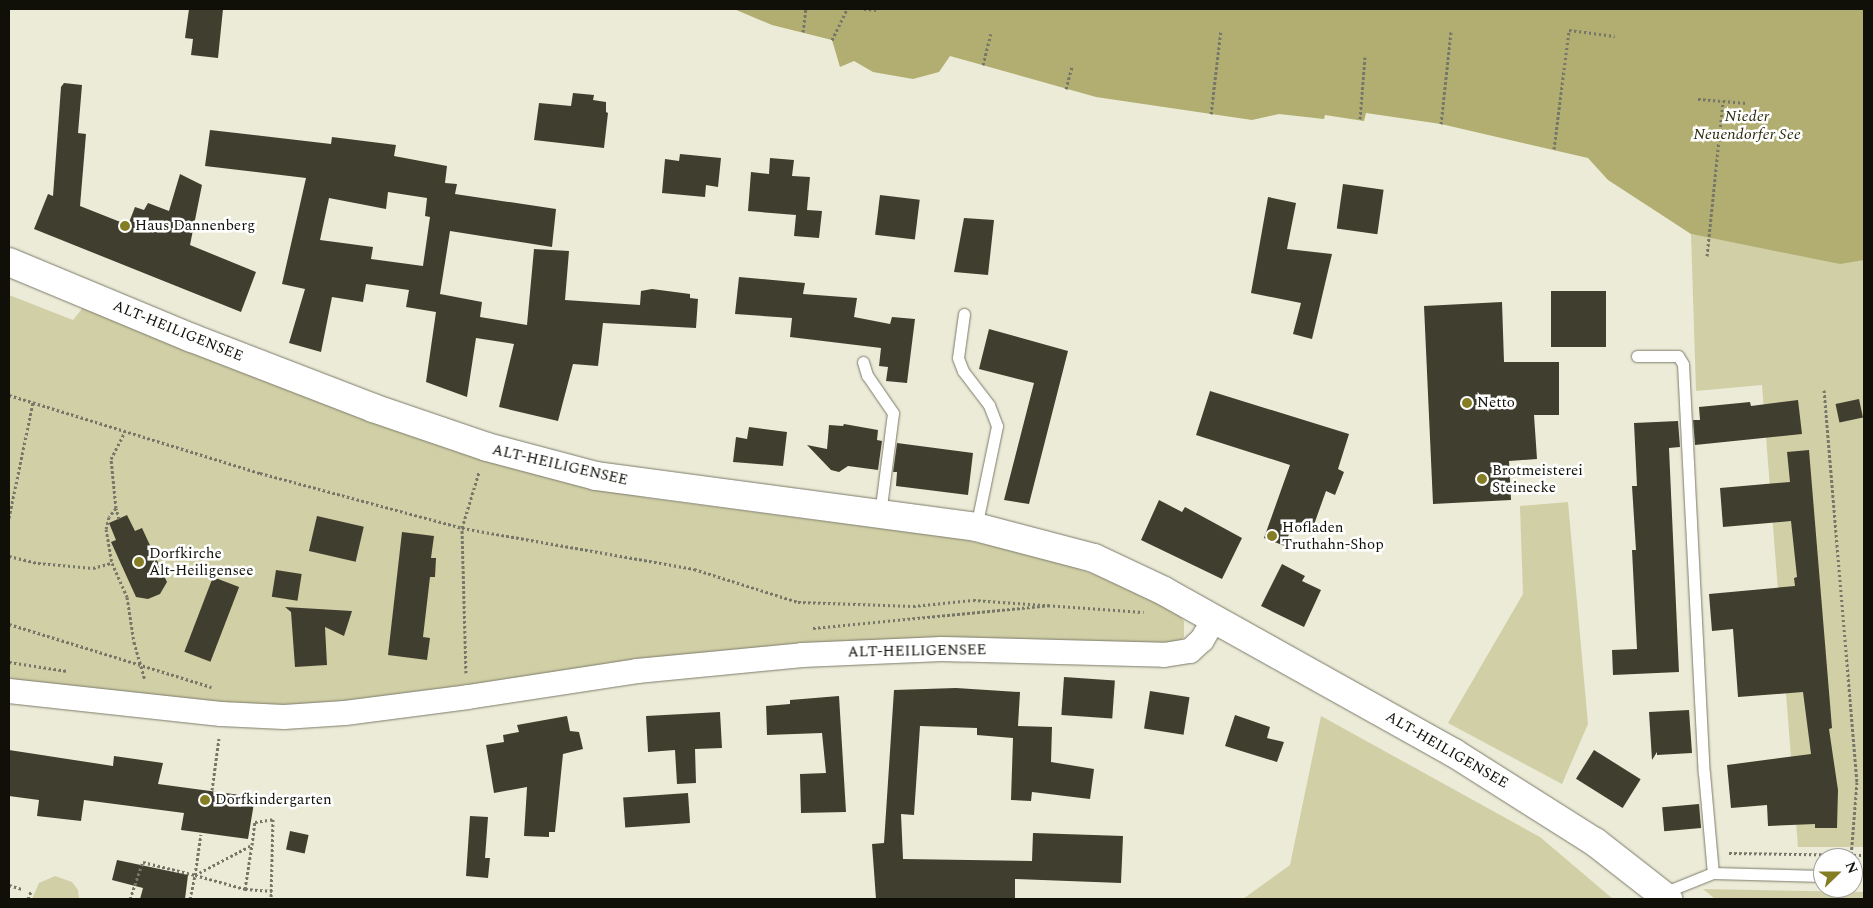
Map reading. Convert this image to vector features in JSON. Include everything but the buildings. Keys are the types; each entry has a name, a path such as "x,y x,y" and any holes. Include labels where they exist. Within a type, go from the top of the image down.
{"main road":[{"name":"ALT-HEILIGENSEE","path":"9,262 192,338 373,408 487,448 596,476 880,516 976,527 1094,558 1214,619 1462,758 1595,842 1665,896"}],"street":[{"name":"ALT-HEILIGENSEE","path":"9,691 221,714 284,717 336,713 468,697 637,670 879,650 1164,655 1190,651 1202,640 1214,619"}],"lane":[{"path":"964,314 958,358 963,371 989,405 997,426 976,527"},
{"path":"1636,356 1678,356 1683,364 1713,873"},
{"path":"863,362 867,375 894,413 880,516"},
{"path":"1665,896 1713,873 1813,876"}],"path":[{"path":"803,32 806,9"},
{"path":"832,40 847,9"},
{"path":"864,9 879,10"},
{"path":"1211,114 1221,30"},
{"path":"1554,149 1570,30 1616,36"},
{"path":"1441,124 1452,32"},
{"path":"983,65 992,34"},
{"path":"1360,119 1365,57"},
{"path":"1066,89 1072,67"},
{"path":"1698,100 1747,103"},
{"path":"1706,256 1723,101"},
{"path":"1824,390 1856,782 1851,848"},
{"path":"9,395 260,473 462,528 694,570 798,602 913,606 973,600 1146,612"},
{"path":"9,518 33,402"},
{"path":"118,519 111,459 125,431"},
{"path":"468,697 462,528 487,448"},
{"path":"116,508 109,517 106,529 112,563 127,597 134,642 143,666 145,680 135,679"},
{"path":"9,556 38,563 93,568 112,563"},
{"path":"9,624 213,688 221,714 212,790"},
{"path":"9,662 77,672"},
{"path":"245,889 255,822 273,819 274,891 271,899"},
{"path":"190,899 202,834"},
{"path":"195,875 252,845"},
{"path":"1711,852 1813,855"},
{"path":"130,899 143,862 245,889 274,891"},
{"path":"9,885 22,889"},
{"path":"28,899 31,891"}],"shaded area":[{"path":"1864,221 1864,847 1798,847 1762,385 1696,391 1691,234 1762,248"},
{"path":"9,295 73,320 85,305 584,485 648,498 961,539 1051,559 1104,578 1177,613 1184,621 1184,637 1178,644 1007,642 272,712 9,687"},
{"path":"1568,502 1588,724 1562,784 1448,723 1523,594 1520,506"},
{"path":"1321,716 1540,837 1613,899 1243,899 1290,865"},
{"path":"55,876 72,882 78,890 79,899 32,899 39,883"},
{"path":"1703,889 1813,891 1813,898 1863,898 1864,892 1864,899 1715,899"}],"water":[{"name":"Nieder Neuendorfer See","path":"734,9 1864,9 1864,260 1840,264 1691,234 1608,180 1588,158 1441,124 1366,113 1364,121 1325,115 1324,119 1279,114 1252,120 1096,97 950,56 939,72 913,79 873,72 854,61 840,67 832,40 772,25"}],"place":[{"name":"Haus Dannenberg","path":"125,226"},
{"name":"Netto","path":"1467,403"},
{"name":"Brotmeisterei Steinecke","path":"1482,479"},
{"name":"Hofladen Truthahn-Shop","path":"1272,536"},
{"name":"Dorfkirche Alt-Heiligensee","path":"139,562"},
{"name":"Dorfkindergarten","path":"205,800"}]}
